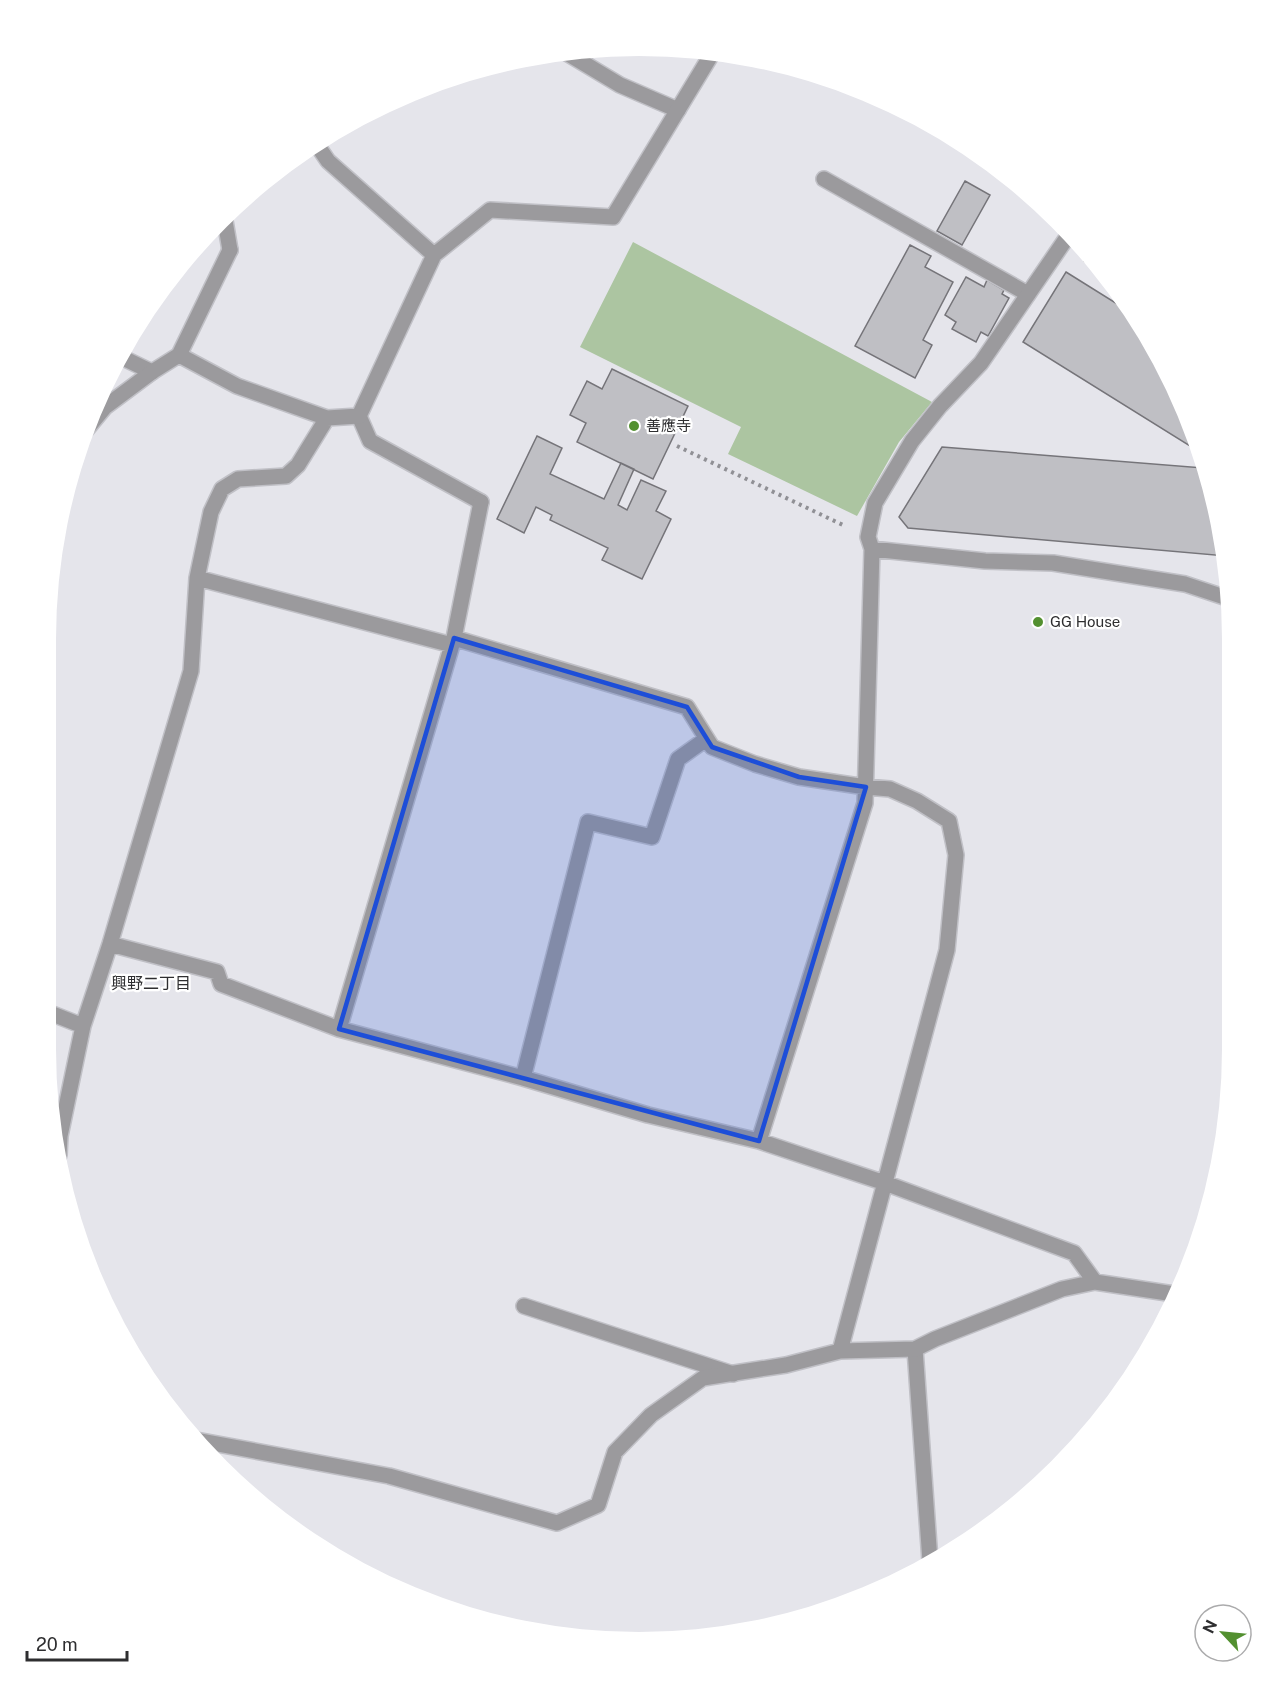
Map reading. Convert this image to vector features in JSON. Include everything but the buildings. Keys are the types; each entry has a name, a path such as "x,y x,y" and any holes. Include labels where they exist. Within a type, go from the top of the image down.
{"street":[{"path":"576,59 620,85 678,110"},
{"path":"339,1029 453,641 482,502 370,441 359,416 434,255 490,210 613,217 708,59"},
{"path":"321,150 328,161 434,255"},
{"path":"824,179 1028,294"},
{"path":"102,410 152,372 179,355 230,250 226,226"},
{"path":"759,1141 865,804 870,543 875,503 912,441 940,406 981,363 1065,241"},
{"path":"179,355 237,386 327,418 359,416"},
{"path":"127,360 152,372"},
{"path":"61,1131 83,1026 110,944 191,671 197,578 211,512 222,489 238,479 286,476 298,465 327,418"},
{"path":"870,543 985,561 1053,563 1185,584 1220,596"},
{"path":"197,578 453,641 687,707 712,747 755,765 799,777 890,789 917,801 949,821 956,855 947,950 840,1351"},
{"path":"524,1078 588,822 652,837 678,759 706,739"},
{"path":"110,944 217,972 221,984 339,1029 524,1078 648,1115 759,1141 885,1183 1074,1253 1095,1282"},
{"path":"56,1015 83,1026"},
{"path":"209,1442 389,1476 557,1523 598,1505 615,1452 651,1415 703,1378 786,1365 840,1351 915,1349 1062,1289 1095,1282 1167,1293"},
{"path":"524,1306 733,1374"},
{"path":"915,1349 929,1553"}],"path":[{"path":"677,446 870,543"}],"highlighted area":[{"path":"454,638 687,707 712,747 799,777 866,787 759,1141 339,1029"}],"green space":[{"path":"633,242 932,402 899,442 857,516 728,454 741,427 580,347"}],"place":[{"name":"善應寺","path":"634,426"},
{"name":"GG House","path":"1038,622"}],"district":[{"name":"興野二丁目","path":"151,983"}]}
